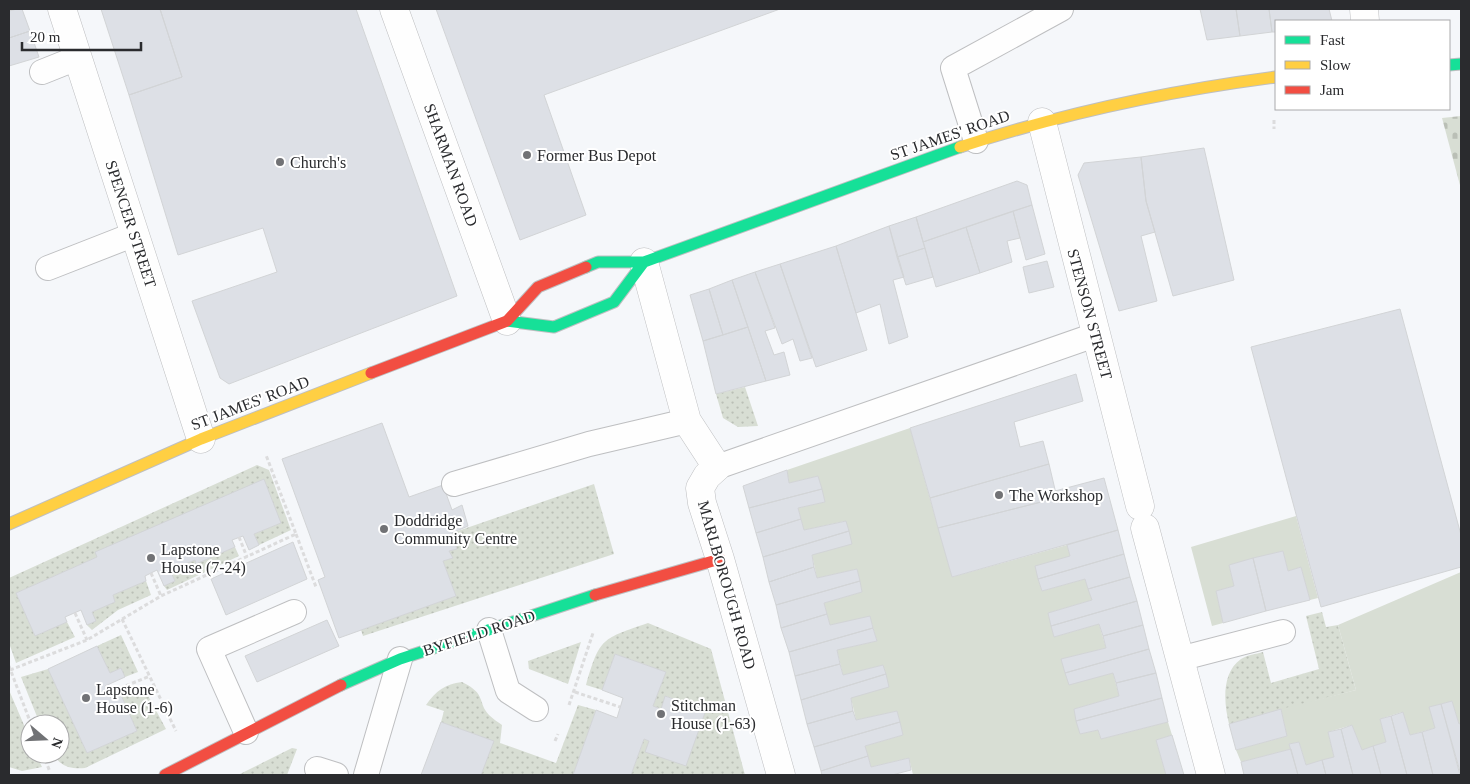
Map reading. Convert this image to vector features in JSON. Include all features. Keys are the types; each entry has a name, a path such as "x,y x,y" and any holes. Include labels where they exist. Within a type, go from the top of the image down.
{"main road":[{"name":"ST JAMES' ROAD","path":"9,524 201,439 507,321 538,287 598,262 644,262 976,141 1042,122 1175,91 1275,77"},
{"name":"ST JAMES' ROAD","path":"507,321 554,327 614,302 644,262"},
{"name":"BYFIELD ROAD","path":"165,775 334,688 400,659 584,598 720,559"}],"street":[{"name":"SPENCER STREET","path":"62,9 201,439"},
{"name":"SHARMAN ROAD","path":"394,9 507,321"},
{"name":"STENSON STREET","path":"1042,122 1179,659 1211,775"},
{"path":"644,262 687,421 717,467"},
{"name":"MARLBOROUGH ROAD","path":"717,467 707,476 700,488 702,503 720,559 780,775"}],"lane":[{"path":"976,141 953,68 1061,9"},
{"path":"42,72 77,58"},
{"path":"48,268 134,234"},
{"path":"717,467 1095,334"},
{"path":"454,484 589,444 687,421"},
{"path":"246,732 208,649 294,612"},
{"path":"489,630 508,692 536,709"},
{"path":"1179,659 1284,632"},
{"path":"366,775 400,659"}],"path":[{"path":"1274,120 1274,129"},
{"path":"266,455 318,592 311,603 294,612"},
{"path":"27,714 10,668 87,640 161,596 296,534"},
{"path":"239,537 247,557"},
{"path":"151,572 161,596"},
{"path":"74,613 87,640"},
{"path":"122,619 180,739"},
{"path":"568,708 593,632"},
{"path":"108,693 150,676"},
{"path":"574,692 620,708"},
{"path":"555,741 558,733"},
{"path":"47,764 50,772"}],"green space":[{"path":"1461,116 1461,189 1442,118"},
{"path":"745,387 758,426 738,427 723,418 716,394"},
{"path":"910,428 952,577 1067,545 1070,556 1038,579 1042,591 1085,579 1092,600 1048,613 1054,637 1099,624 1106,648 1062,659 1069,684 1113,673 1119,696 1074,709 1080,734 1098,730 1101,739 1168,722 1172,735 1156,740 1166,775 913,775 909,758 871,767 865,746 903,735 897,711 856,720 851,698 886,674 883,665 843,675 837,650 877,641 870,617 830,625 824,603 862,592 857,569 817,578 812,555 849,531 845,521 804,530 798,508 825,502 818,476 789,483 787,470"},
{"path":"257,465 269,470 291,530 259,545 254,534 281,523 97,557 16,593 35,636 67,622 75,637 16,663 9,643 9,578"},
{"path":"594,484 614,554 363,636 361,630 456,596 443,561 452,558 449,551 456,549 452,533"},
{"path":"1296,516 1318,598 1310,600 1301,567 1288,571 1283,551 1229,565 1234,586 1216,591 1223,623 1212,626 1191,547"},
{"path":"235,547 239,556 167,590 164,586 175,581 170,570 195,560 196,563"},
{"path":"1461,572 1461,723 1459,724 1452,701 1430,707 1435,728 1410,735 1402,712 1380,719 1386,742 1362,750 1352,725 1328,732 1334,757 1306,765 1299,742 1289,744 1291,749 1241,762 1236,750 1287,736 1281,709 1356,690 1338,625"},
{"path":"146,581 151,595 118,610 92,630 87,625 95,621 92,612 115,602 113,595"},
{"path":"1322,612 1326,627 1338,625 1356,690 1229,724 1225,698 1227,680 1230,672 1241,659 1263,652 1271,683 1319,669 1306,616"},
{"path":"648,623 711,649 745,775 631,775 644,739 649,741 706,710 666,696 661,709 653,706 666,672 615,654 602,690 586,685 595,657 605,642 621,633"},
{"path":"121,635 138,672 125,677 121,668 110,673 97,646"},
{"path":"581,642 568,684 529,669 528,661"},
{"path":"48,669 69,714 36,714 21,677"},
{"path":"462,682 475,690 485,710 502,725 500,743 556,763 578,705 596,710 573,775 481,775 493,741 441,722 444,711 426,705 441,689 451,684"},
{"path":"144,688 166,729 85,768 71,767 63,764 70,764 70,716 87,753 137,731 121,695"},
{"path":"9,690 20,716 20,764 41,764 42,767 22,771 9,767"},
{"path":"292,748 297,749 287,775 238,775"}],"building":[{"path":"22,9 30,31 9,38 9,11"},
{"path":"101,9 160,9 182,77 129,95"},
{"name":"Church's","path":"160,9 356,9 457,296 229,384 220,378 192,301 277,272 263,228 178,255 129,95 182,77"},
{"name":"Former Bus Depot","path":"436,9 780,9 544,95 586,215 520,240"},
{"path":"1200,9 1236,9 1240,36 1207,40"},
{"path":"1236,9 1269,9 1272,32 1240,36"},
{"path":"1269,9 1329,9 1332,20 1275,20 1275,32 1272,32"},
{"path":"30,31 39,57 9,66 9,38"},
{"path":"1204,148 1234,280 1173,296 1146,201 1141,157"},
{"path":"1141,157 1146,201 1155,232 1141,236 1157,301 1119,311 1078,175 1084,163"},
{"path":"1017,181 1027,185 1032,205 923,242 916,217"},
{"path":"1032,205 1045,254 1026,260 1013,211"},
{"path":"1013,211 1020,238 1007,241 1012,262 980,273 966,227"},
{"path":"916,217 925,248 897,257 889,226"},
{"path":"889,226 904,277 893,280 908,337 889,344 880,304 856,313 836,246"},
{"path":"966,227 980,273 936,287 923,242"},
{"path":"836,246 867,350 816,367 780,264"},
{"path":"925,248 933,277 906,285 897,257"},
{"path":"1047,261 1054,287 1029,293 1023,267"},
{"path":"780,264 812,358 800,361 793,339 782,344 755,272"},
{"path":"755,272 775,328 765,331 774,355 784,352 790,375 766,381 732,280"},
{"path":"732,280 748,327 723,335 709,289"},
{"path":"709,289 723,335 703,341 690,295"},
{"path":"1400,309 1461,535 1461,567 1321,607 1251,347"},
{"path":"748,327 766,381 716,394 703,341"},
{"path":"1076,374 1083,401 1014,422 1020,447 1043,441 1049,464 930,498 910,428"},
{"name":"Doddridge Community Centre","path":"382,423 409,497 443,485 452,510 462,505 468,526 452,533 457,549 449,551 453,558 443,561 456,596 339,638 318,580 325,577 282,459"},
{"name":"The Workshop","path":"1049,464 1057,498 938,528 930,498"},
{"path":"787,470 789,483 818,476 822,489 749,508 743,486"},
{"path":"1104,478 1118,530 952,577 938,528 1057,498 1055,491"},
{"name":"Lapstone House (7-24)","path":"264,479 281,523 254,534 259,545 249,550 243,536 232,540 235,547 196,564 195,560 170,570 175,581 164,586 157,570 145,576 146,581 113,595 115,602 92,612 96,621 87,625 81,610 65,617 67,622 35,636 16,593 97,557 95,552"},
{"path":"822,489 825,502 798,508 801,519 756,533 749,508"},
{"path":"801,519 804,530 846,521 849,531 763,557 756,533"},
{"path":"1118,530 1124,554 1038,579 1035,566 1070,556 1067,545"},
{"path":"849,531 852,544 812,555 814,567 769,582 763,557"},
{"path":"293,542 307,579 226,615 211,579"},
{"path":"1283,551 1288,571 1301,567 1310,600 1266,611 1253,558"},
{"path":"1124,554 1130,577 1088,589 1085,579 1042,591 1038,579"},
{"path":"1253,558 1266,611 1223,623 1216,591 1234,586 1229,565"},
{"path":"814,567 817,578 857,569 860,581 776,605 769,582"},
{"path":"1130,577 1137,601 1051,626 1048,613 1092,600 1088,589"},
{"path":"860,581 862,592 824,603 827,614 781,628 776,605"},
{"path":"1137,601 1143,625 1103,636 1099,624 1054,637 1051,626"},
{"path":"827,614 830,625 870,616 873,628 789,652 781,628"},
{"path":"327,620 339,646 257,682 245,656"},
{"path":"1143,625 1149,649 1065,673 1061,659 1106,648 1103,636"},
{"path":"873,628 877,641 837,650 840,664 795,676 789,652"},
{"name":"Lapstone House (1-6)","path":"97,646 110,673 121,668 125,677 105,686 112,700 121,695 137,731 87,753 48,669"},
{"path":"1149,649 1156,673 1116,683 1113,673 1069,685 1065,673"},
{"name":"Stitchman House (1-63)","path":"615,654 666,672 653,706 661,709 665,696 706,710 686,766 645,752 649,741 644,739 631,775 573,775 596,710 617,718 623,698 602,690"},
{"path":"840,664 843,675 883,665 886,674 801,700 795,676"},
{"path":"1156,673 1162,698 1076,721 1074,709 1119,696 1116,683"},
{"path":"886,674 889,687 851,698 853,711 807,724 801,700"},
{"path":"1162,698 1168,722 1101,739 1098,730 1080,734 1076,721"},
{"path":"1452,701 1459,724 1461,723 1461,775 1441,704"},
{"path":"1441,704 1460,775 1433,775 1422,732 1435,728 1429,707"},
{"path":"1281,709 1287,736 1236,750 1229,724"},
{"path":"853,711 856,720 897,711 900,722 814,747 807,724"},
{"path":"1403,712 1410,735 1422,732 1433,775 1407,775 1391,716"},
{"path":"1391,716 1407,775 1381,775 1373,746 1386,742 1380,719"},
{"path":"441,722 494,741 481,775 421,775"},
{"path":"900,722 903,735 865,746 868,756 821,771 814,747"},
{"path":"1352,725 1362,750 1373,746 1381,775 1353,775 1341,729"},
{"path":"1341,729 1353,775 1326,775 1322,760 1334,757 1328,732"},
{"path":"1172,735 1184,775 1166,775 1156,740"},
{"path":"1299,742 1306,765 1322,760 1326,775 1298,775 1289,744"},
{"path":"1291,749 1298,775 1244,775 1241,762"},
{"path":"868,756 871,767 909,758 911,770 892,775 822,775 821,771"}],"traffic: fast":[{"path":"1450,65 1461,64"},
{"path":"586,267 598,262 644,262 960,147"},
{"path":"507,321 554,327 614,302 644,262"},
{"path":"341,685 400,659 595,595"}],"traffic: slow":[{"path":"960,147 1038,124 1156,96 1275,77"},
{"path":"9,524 201,439 371,373"}],"traffic: jam":[{"path":"371,373 507,321 538,287 586,267"},
{"path":"595,595 720,559"},
{"path":"165,775 341,685"}],"place":[{"name":"Former Bus Depot","path":"527,155"},
{"name":"Church's","path":"280,162"},
{"name":"The Workshop","path":"999,495"},
{"name":"Doddridge Community Centre","path":"384,529"},
{"name":"Lapstone House (7-24)","path":"151,558"},
{"name":"Lapstone House (1-6)","path":"86,698"},
{"name":"Stitchman House (1-63)","path":"661,714"}]}
